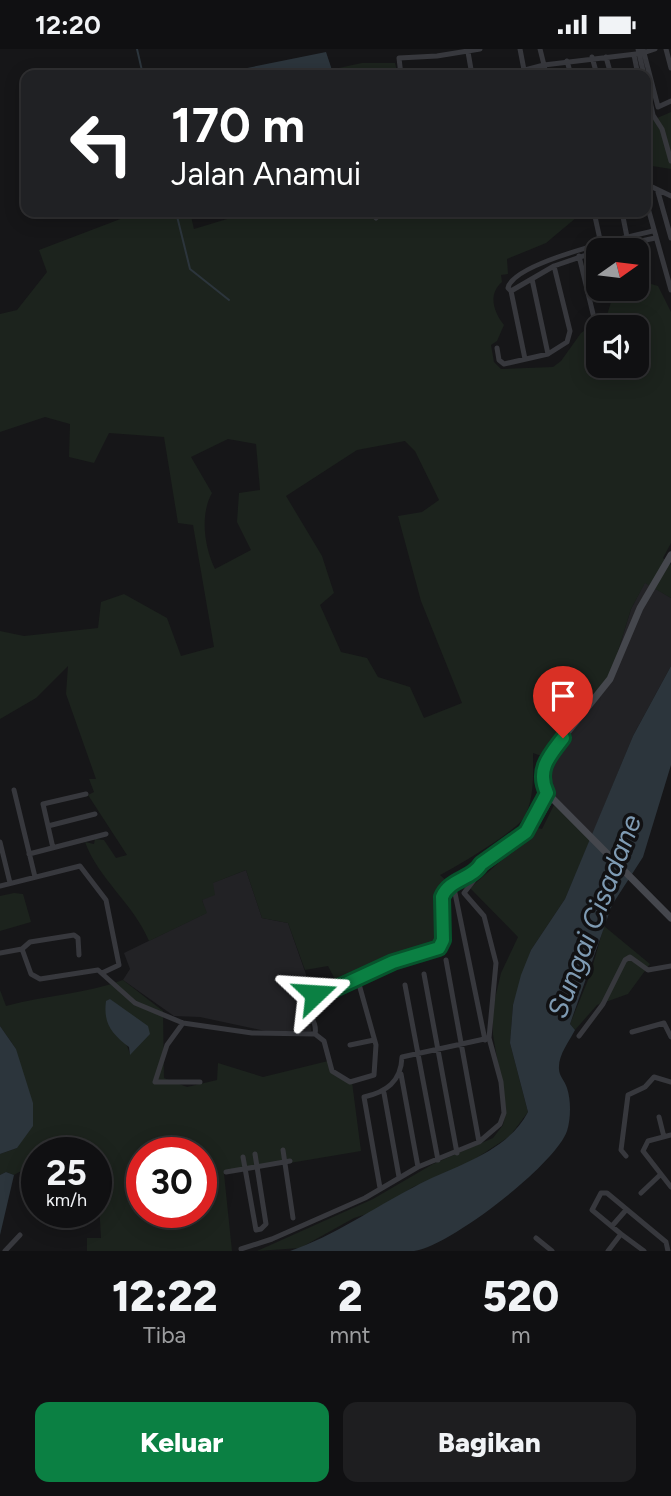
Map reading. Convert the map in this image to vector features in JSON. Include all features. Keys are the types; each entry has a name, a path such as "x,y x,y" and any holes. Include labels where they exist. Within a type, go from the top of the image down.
{"main road":[{"path":"671,555 640,608 610,679 544,763 542,776 551,798 671,918"}],"street":[{"path":"419,49 419,58"},
{"path":"401,70 400,58 419,58 480,49"},
{"path":"520,49 524,70"},
{"path":"540,49 545,70"},
{"path":"532,70 567,61 655,49"},
{"path":"666,49 671,68"},
{"path":"468,52 471,70"},
{"path":"638,70 640,52"},
{"path":"640,52 643,70"},
{"path":"640,52 646,70"},
{"path":"592,57 596,70"},
{"path":"606,57 610,70"},
{"path":"567,61 570,70"},
{"path":"651,88 657,107 671,101"},
{"path":"651,106 653,115 662,129 671,161"},
{"path":"651,187 671,196"},
{"path":"658,192 671,238"},
{"path":"595,217 599,238"},
{"path":"623,217 627,238"},
{"path":"650,217 671,290"},
{"path":"644,238 654,234"},
{"path":"526,359 508,285 514,279 568,252 586,250"},
{"path":"511,291 554,266 586,254"},
{"path":"579,256 593,315"},
{"path":"497,348 502,364 548,354 562,348 570,336 554,266"},
{"path":"532,279 548,354"},
{"path":"14,790 35,877"},
{"path":"53,848 43,804 86,794"},
{"path":"487,1039 496,963 484,916 464,893 481,864 526,832 551,798"},
{"path":"48,826 95,814"},
{"path":"29,854 106,834"},
{"path":"0,842 10,883"},
{"path":"0,886 80,866 106,900 119,965 102,973"},
{"path":"315,1034 315,1022 305,1006 306,999 393,962 439,948 443,940 444,891 456,881 478,870"},
{"path":"241,1249 365,1198 418,1167 457,1153 493,1133 504,1113 500,1082 487,1039 455,893"},
{"path":"0,953 22,949 30,942 74,935 78,938 79,955"},
{"path":"22,949 31,974 40,979 90,970 102,973 135,1003 183,1023 252,1033 315,1034 324,1041 329,1068 350,1082 375,1075 374,1040 358,977"},
{"path":"579,1036 603,1004 625,960 630,957 648,970 671,965"},
{"path":"446,960 479,1142"},
{"path":"424,974 457,1153"},
{"path":"405,985 438,1160"},
{"path":"183,1023 167,1045 155,1082 200,1082"},
{"path":"632,1032 664,1023 671,1037"},
{"path":"418,1167 401,1073 402,1057 487,1039"},
{"path":"350,1045 374,1040"},
{"path":"380,1188 364,1097 384,1093 401,1073"},
{"path":"626,1156 621,1150 628,1095 645,1087 653,1077 671,1082"},
{"path":"384,1093 399,1177"},
{"path":"659,1117 664,1137"},
{"path":"671,1135 648,1141 643,1149 671,1187"},
{"path":"283,1150 287,1161 293,1218"},
{"path":"255,1154 266,1224 261,1230"},
{"path":"243,1157 256,1230 261,1230"},
{"path":"226,1172 287,1161"},
{"path":"642,1193 660,1175"},
{"path":"644,1251 592,1210 598,1194 607,1193 666,1242 668,1251"},
{"path":"612,1226 626,1210"},
{"path":"261,1230 263,1241"},
{"path":"608,1251 621,1234"},
{"path":"5,1251 20,1235"},
{"path":"536,1238 552,1251"}],"shaded area":[{"path":"362,63 395,63 397,70 329,70"},
{"path":"671,112 671,169 651,166 651,121"},
{"path":"123,217 191,217 194,229 234,217 577,217 546,243 507,259 508,274 501,275 502,282 494,297 497,314 504,325 497,341 491,345 494,362 501,369 553,367 586,330 586,378 649,378 649,315 607,315 612,301 649,301 649,283 658,286 671,312 671,543 663,558 671,565 671,598 645,583 631,609 607,687 550,759 533,753 531,795 523,819 497,840 440,875 449,883 444,901 444,939 438,954 410,954 338,985 328,966 305,970 288,923 262,918 246,870 213,883 215,895 202,900 207,913 149,941 135,915 91,856 85,842 94,844 95,839 104,840 116,858 127,855 88,795 94,792 89,779 96,779 66,694 68,666 36,698 0,719 0,631 24,636 98,628 101,602 124,594 167,618 181,656 214,647 193,525 178,523 164,437 109,433 94,463 69,457 70,424 45,417 0,432 0,314 17,310 47,272 39,250","holes":["228,439 256,444 260,490 239,493 237,522 251,550 215,569 208,551 205,531 206,511 212,493 191,457","405,441 415,451 439,500 422,512 398,516 421,601 462,703 424,718 410,687 378,677 367,658 341,652 320,605 334,593 322,556 286,496 357,450"]},
{"path":"645,582 671,598 671,666 633,736 591,838 554,805 546,786 550,759 607,687 631,609"},
{"path":"554,805 591,838 565,899 531,950 513,1005 510,1043 528,1112 510,1136 466,1165 413,1187 376,1211 354,1218 300,1248 257,1251 373,1199 433,1164 493,1138 503,1125 506,1110 493,1035 493,1007 501,973 518,937 470,888 538,828 542,829"},
{"path":"246,870 262,918 288,923 309,983 309,995 303,1007 310,1020 311,1031 270,1032 200,1017 174,1016 123,980 130,969 124,953 206,913 202,900 212,883"},
{"path":"23,894 31,922 0,931 0,896"},
{"path":"604,926 650,964 628,994 597,1005 575,1030 570,1024 590,975"},
{"path":"123,980 163,1011 164,1078 187,1087 217,1080 218,1063 263,1077 328,1061 330,1072 352,1082 361,1151 224,1174 232,1251 87,1251 87,1238 101,1238 100,1228 112,1228 112,1137 21,1137 21,1171 14,1175 6,1172 0,1175 0,1154 17,1148 16,1049 0,1026 0,990 6,1006","holes":["110,999 122,1009 143,1038 130,1054"]}],"water":[{"path":"326,52 332,70 191,70 242,69"},
{"name":"Sungai Cisadane","path":"671,666 671,765 643,857 612,905 570,1024 575,1030 562,1054 559,1069 568,1093 570,1115 567,1131 558,1146 523,1183 500,1202 430,1246 414,1251 290,1251 322,1238 414,1187 492,1149 518,1127 528,1112 510,1043 513,1005 521,975 531,950 565,899 633,736"},
{"path":"110,999 148,1026 150,1034 130,1055 129,1047 113,1033 107,1022 106,1001"},
{"path":"0,1026 16,1049 33,1103 33,1126 25,1137 21,1137 17,1148 0,1154"},
{"path":"6,1172 14,1175 0,1235 0,1175"}],"waterway":[{"path":"137,49 142,70"},
{"path":"177,217 190,269 229,300"}],"route":[{"path":"315,994 328,992 393,962 439,948 443,940 444,891 456,881 478,870 481,864 526,832 547,793 542,781 543,766 563,738"}]}
